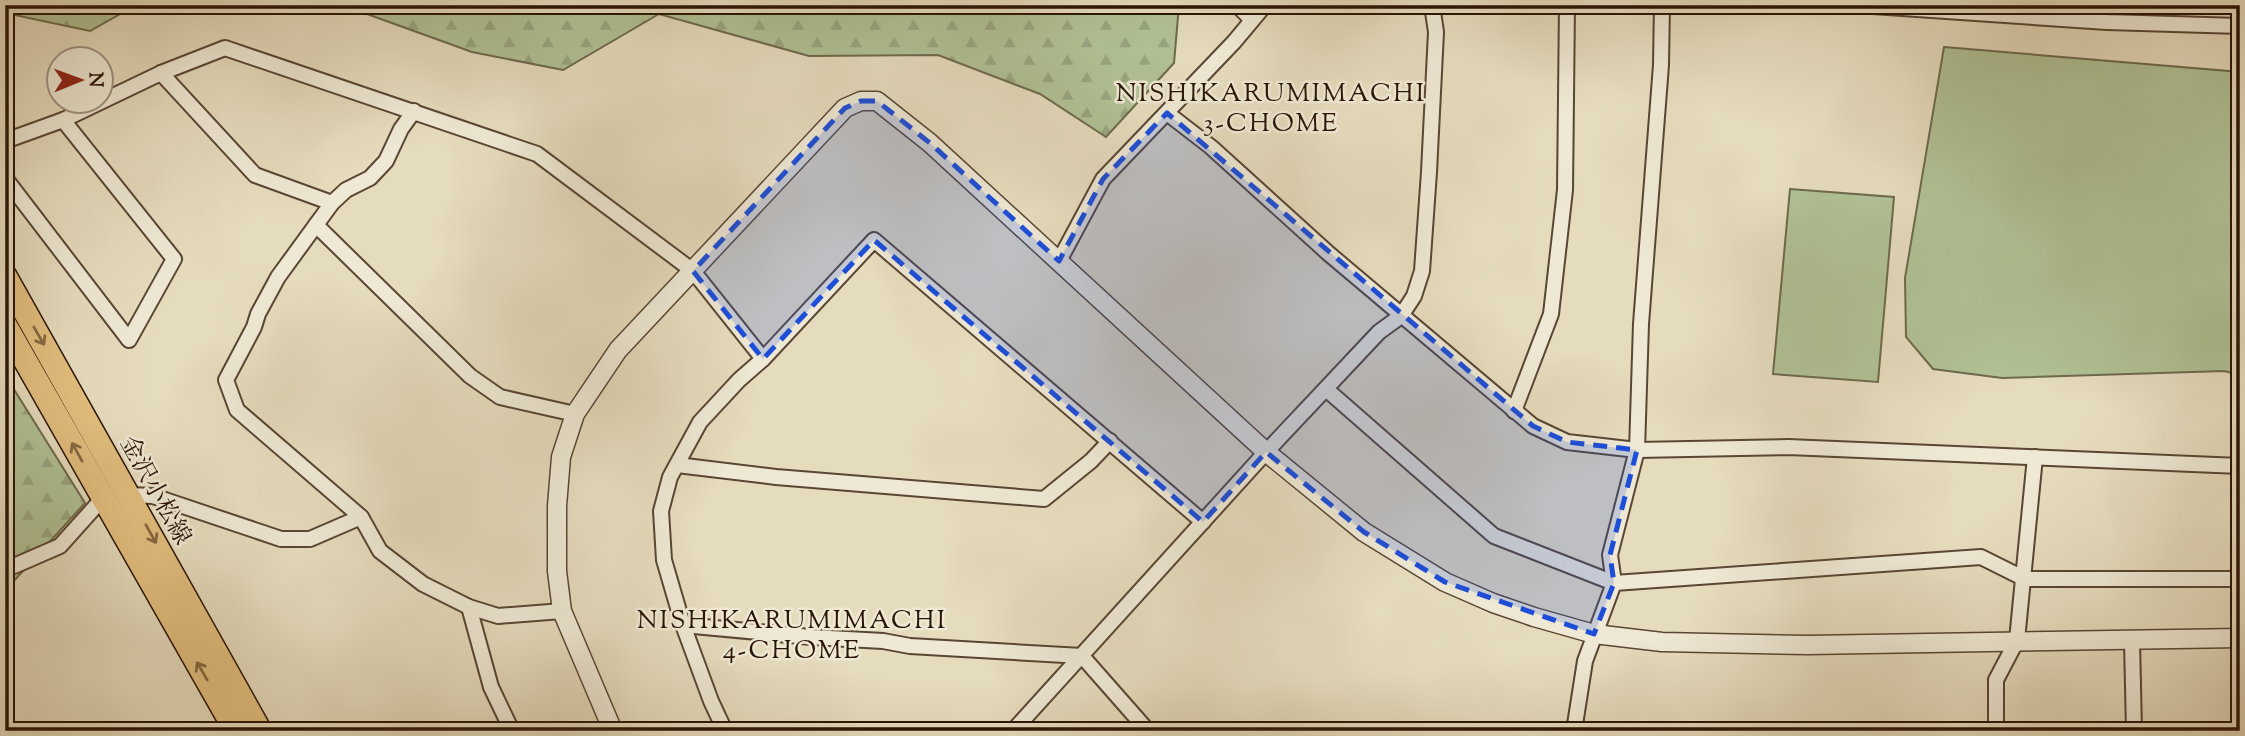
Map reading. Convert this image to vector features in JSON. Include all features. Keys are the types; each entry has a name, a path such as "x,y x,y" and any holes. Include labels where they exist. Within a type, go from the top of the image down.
{"main road":[{"name":"金沢小松線","path":"5,276 260,731"},
{"name":"金沢小松線","path":"5,325 236,731"}],"street":[{"path":"1237,5 1251,19"},
{"path":"1059,261 1103,179 1234,42 1265,5"},
{"path":"1013,731 1379,332 1401,316 1414,296 1422,271 1429,172 1436,32 1432,5"},
{"path":"1514,411 1551,314 1565,190 1567,5"},
{"path":"1574,731 1585,661 1614,583 1610,555 1637,450 1641,324 1661,65 1662,5"},
{"path":"1858,5 1992,9 2107,22 2240,26"},
{"path":"5,141 63,120 161,73 225,48 537,154 693,271 763,359"},
{"path":"161,73 255,175 332,203"},
{"path":"613,731 562,611 557,571 556,506 561,457 575,414 618,350 845,108 861,101 877,101 930,143 1266,453 1364,532 1445,582 1493,603 1594,634 1661,642 1808,645 2240,638"},
{"path":"414,111 401,129 386,161 370,178 346,190 332,203 278,277 226,380 237,410 362,517 380,551 423,584 469,607 498,616 562,611"},
{"path":"1167,113 1211,147 1328,253 1514,411 1533,426 1567,442 1637,450 1788,447 2240,466"},
{"path":"5,178 129,340 174,258 63,120"},
{"path":"316,225 470,376 500,397 575,414"},
{"path":"725,731 710,701 664,560 661,511 670,477 700,422 874,240 1203,522"},
{"path":"1326,389 1494,536 1614,583 1981,557 2025,579 2240,579"},
{"path":"677,465 776,477 1044,499 1091,461 1110,441"},
{"path":"1996,731 1996,680 2017,640 2035,457"},
{"path":"129,495 153,496 281,539 310,539 362,517"},
{"path":"5,566 14,566 60,546 103,498"},
{"path":"469,607 491,687 512,731"},
{"path":"683,625 883,641 910,646 1082,656 1148,731"},
{"path":"2132,641 2134,731"}],"highlighted area":[{"path":"861,101 877,101 930,143 1059,261 1103,179 1167,113 1533,426 1567,442 1637,450 1610,555 1614,583 1594,634 1445,582 1364,532 1266,452 1203,522 874,240 763,359 693,271 845,108"}],"green space":[{"path":"5,5 136,5 90,31 5,13"},
{"path":"328,5 1179,5 1174,63 1106,137 1040,94 938,55 809,56 659,14 563,70 472,52 356,10"},
{"path":"1944,47 2240,72 2240,375 2224,371 2002,378 1933,369 1906,337 1905,278"},
{"path":"1790,189 1894,197 1878,382 1773,374"},
{"path":"5,375 85,503 12,583 5,602"}],"district":[{"name":"NISHIKARUMIMACHI 3-CHOME","path":"1271,107"},
{"name":"NISHIKARUMIMACHI 4-CHOME","path":"792,634"}]}
